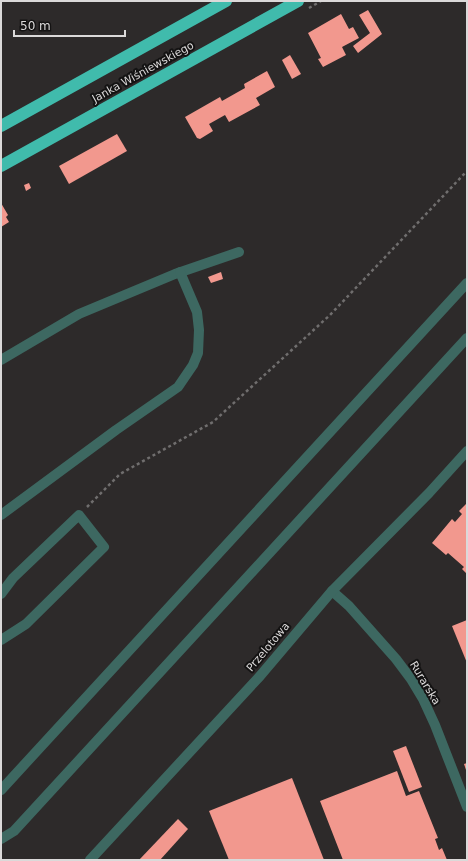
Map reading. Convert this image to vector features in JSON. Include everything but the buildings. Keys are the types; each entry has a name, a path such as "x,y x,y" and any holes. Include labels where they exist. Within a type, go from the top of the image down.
{"highway":[{"name":"Janka Wiśniewskiego","path":"1,126 226,1"},
{"name":"Janka Wiśniewskiego","path":"1,166 298,1"}],"street":[{"path":"1,360 80,314 180,272 239,252"},
{"path":"1,515 116,430 178,387 198,353 199,330 197,312 180,272"},
{"path":"1,790 467,283"},
{"path":"1,839 14,831 467,338"},
{"name":"Przelotowa","path":"90,860 260,676 332,591 429,493 467,451"},
{"path":"1,594 14,578 79,515 104,547 26,624 1,640"},
{"name":"Rurarska","path":"332,591 349,606 396,659 411,679 423,699 435,725 467,807"}],"path":[{"path":"79,515 120,474 214,422 330,315 467,171"}]}
